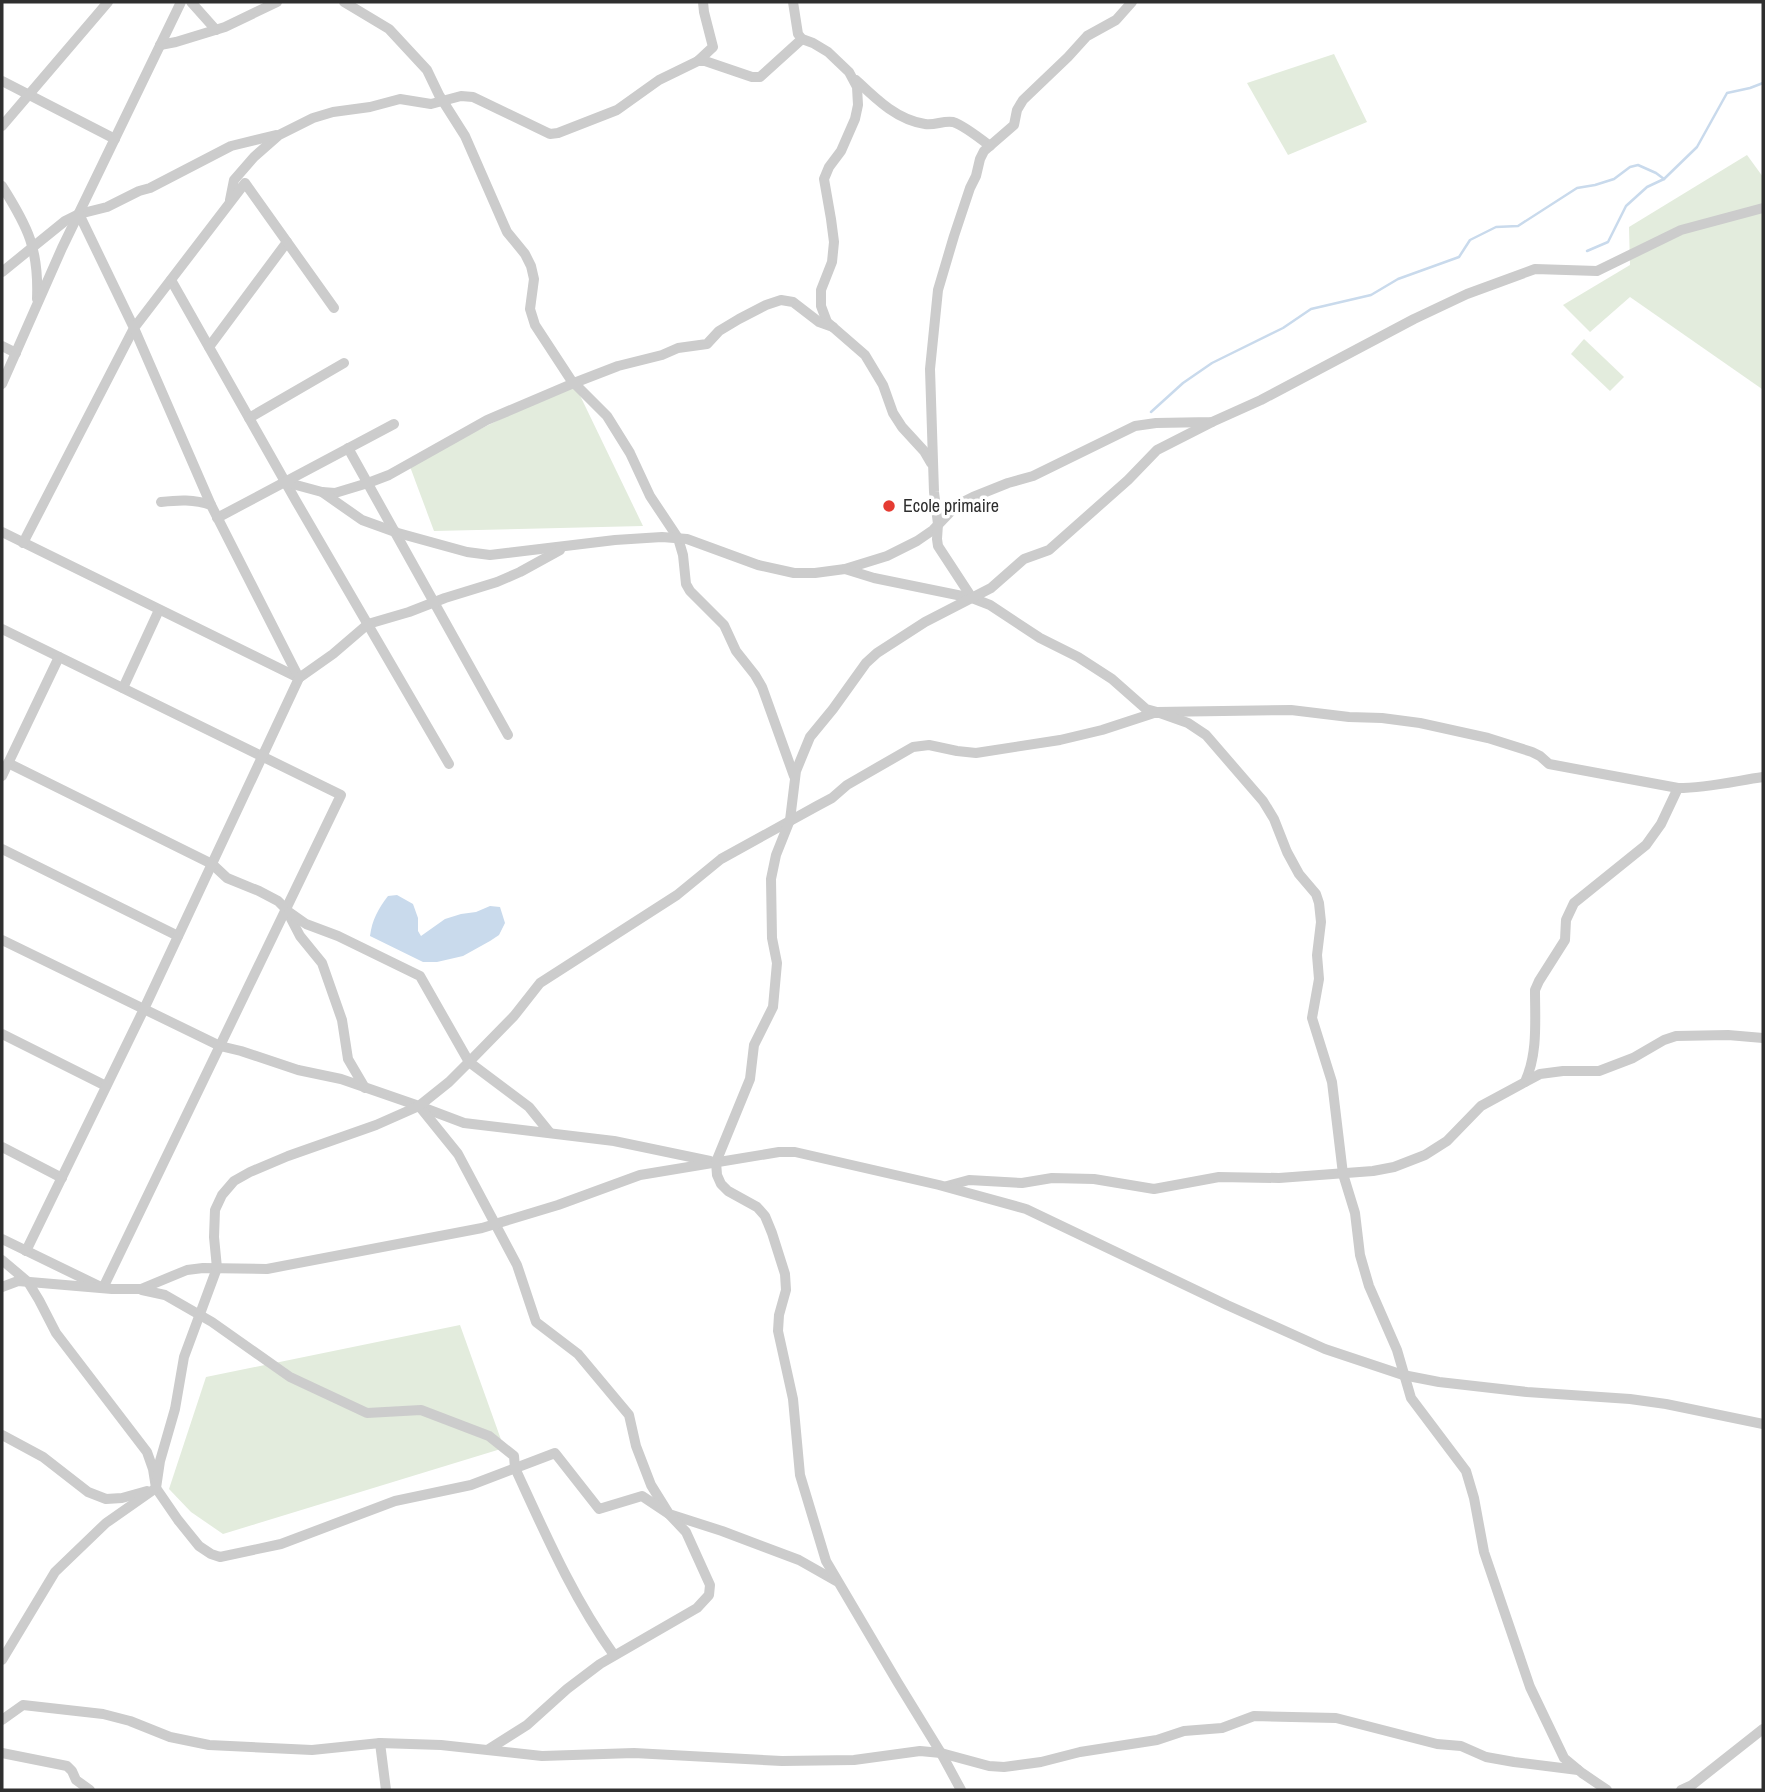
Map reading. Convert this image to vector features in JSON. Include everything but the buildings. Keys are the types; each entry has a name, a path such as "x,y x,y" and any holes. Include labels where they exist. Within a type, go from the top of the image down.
{"street":[{"path":"2,126 108,2"},
{"path":"2,384 79,214 181,2"},
{"path":"191,2 216,30"},
{"path":"160,45 216,30 277,2"},
{"path":"344,2 389,29 427,69 443,102 465,136 507,232 531,266 534,279 530,309 535,325 574,383 607,416 630,453 650,496 678,538 686,584 690,592 724,625 736,651 762,687 795,779"},
{"path":"2,272 65,220 107,207 150,188 232,146 279,135 313,118 333,112 370,107 400,99 424,104 461,96 474,97 550,134 558,133 617,110 659,80 698,61 713,47 703,2"},
{"path":"793,2 798,34 802,39 828,52 885,107 926,125 952,122 977,135 990,146"},
{"path":"972,598 938,546 937,539 930,369 938,290 984,151 1014,125 1017,110 1023,100 1087,36 1116,20 1132,2"},
{"path":"698,61 760,77 802,39"},
{"path":"853,79 857,87 858,105 855,119 841,151 829,166 824,179 834,242 832,262 821,290 821,306 827,322 865,355 883,385 893,413 924,451 933,469"},
{"path":"2,81 115,139"},
{"path":"230,203 234,180 254,157 279,135"},
{"path":"23,543 134,328 245,183 334,308"},
{"path":"2,186 18,212 33,246 38,274 37,305"},
{"path":"961,1790 826,1561 800,1475 793,1399 778,1331 786,1290 785,1274 765,1216 757,1207 728,1191 717,1175 716,1162 750,1079 754,1045 773,1007 777,963 772,938 771,879 776,855 790,820 795,779 803,750 810,737 877,653 925,622 991,588 1024,559 1049,550 1128,480 1157,450 1467,294 1535,270 1597,271 1681,230 1763,208"},
{"path":"79,214 134,328 217,518 299,678"},
{"path":"209,347 287,242"},
{"path":"171,280 449,764"},
{"path":"285,482 335,493 368,483 389,475 487,420 574,383 678,348 707,344 719,331 738,319 781,300 793,302 819,322 833,327"},
{"path":"2,346 16,353"},
{"path":"249,418 344,363"},
{"path":"322,492 362,520 467,552 490,555 662,537 687,539 758,565 794,573 815,573 845,569 887,556 933,530 957,505 1008,483 1033,476 1135,426 1212,422"},
{"path":"217,518 394,424"},
{"path":"348,448 508,735"},
{"path":"160,502 183,500 211,505"},
{"path":"2,532 299,678"},
{"path":"26,1251 144,1009 299,678 368,624 520,572 567,546"},
{"path":"845,569 874,578 972,598 990,605 1040,638 1078,657 1112,679 1146,709 1197,728 1263,801 1299,874 1316,894 1321,922 1317,954 1319,979 1312,1018 1332,1082 1343,1174 1355,1213 1360,1255 1369,1286 1397,1350 1411,1398 1466,1471 1484,1552 1530,1687 1564,1758 1607,1790"},
{"path":"123,688 159,610"},
{"path":"2,629 341,795 103,1288"},
{"path":"2,776 59,657"},
{"path":"2,1660 55,1573 106,1523 156,1489 184,1357 217,1268 215,1210 222,1195 234,1181 288,1156 376,1125 419,1105 449,1082 469,1062 514,1016 540,982 677,895 721,859 832,798 847,785 913,747 929,745 975,752 1060,740 1157,712 1291,710 1420,723 1488,738 1532,752 1549,764 1678,788 1699,788 1763,777"},
{"path":"8,763 212,864 227,878 278,901 306,924 338,936 420,976 469,1062 528,1107 550,1133"},
{"path":"1525,1082 1534,1054 1535,990 1565,940 1566,920 1574,903 1646,845 1661,824 1678,788"},
{"path":"2,849 178,936"},
{"path":"286,909 300,936 322,963 342,1020 348,1059 365,1088"},
{"path":"2,940 220,1046 298,1070 341,1079 464,1123 614,1141 716,1162"},
{"path":"2,1034 106,1086"},
{"path":"944,1187 969,1180 1021,1183 1052,1178 1094,1179 1154,1189 1219,1177 1279,1178 1373,1171 1425,1156 1447,1141 1481,1106 1540,1074 1599,1071 1633,1058 1664,1040 1676,1037 1728,1035 1763,1038"},
{"path":"419,1105 458,1154 517,1265 536,1322 578,1354 629,1415 636,1446 651,1485 668,1514 799,1559 839,1582"},
{"path":"2,1147 62,1178"},
{"path":"141,1289 187,1270 267,1269 482,1228 558,1205 640,1175 779,1152 795,1152 1026,1209 1325,1349 1403,1375 1527,1392 1630,1399 1763,1424"},
{"path":"2,1239 103,1288"},
{"path":"2,1260 28,1282 56,1333 147,1452 156,1489 199,1546 211,1554 220,1557 281,1544 395,1501 471,1485 555,1453 599,1509 642,1496 668,1514 685,1532 710,1585 709,1595 697,1608 600,1664 527,1725 489,1749"},
{"path":"2,1287 18,1281 141,1289 165,1295 290,1377 367,1413 421,1410 489,1436 514,1456 515,1468 557,1559 594,1627 614,1655"},
{"path":"2,1435 43,1457 88,1492 106,1499 122,1498 156,1489"},
{"path":"2,1720 23,1705 103,1714 130,1721 170,1737 209,1745 312,1750 380,1743 441,1745 542,1756 634,1753 782,1761 854,1760 920,1751 1004,1767 1157,1740 1184,1731 1222,1728 1254,1716 1336,1718 1437,1744 1461,1746 1486,1757 1578,1770"},
{"path":"1681,1790 1692,1785 1763,1729"},
{"path":"380,1743 386,1790"},
{"path":"2,1753 67,1766 76,1780 90,1790"}],"green space":[{"path":"1334,54 1367,122 1288,155 1247,83"},
{"path":"1747,155 1763,177 1762,389 1630,297 1590,332 1563,305 1630,265 1629,227"},
{"path":"1584,339 1624,377 1610,391 1571,354"},
{"path":"574,383 643,526 434,531 409,464"},
{"path":"460,1325 504,1448 223,1534 191,1512 169,1489 206,1377"}],"water":[{"path":"397,895 413,904 421,936 445,919 490,906 500,907 505,923 499,935 463,956 423,962 370,936 381,905 388,896"}],"waterway":[{"path":"1587,251 1608,242 1626,206 1647,187 1664,179 1697,147 1727,93 1763,83"},
{"path":"1151,412 1183,383 1212,363 1283,328 1311,309 1371,295 1398,279 1459,257 1470,240 1496,227 1518,226 1577,188 1614,179 1630,167 1638,165 1664,179"}],"place":[{"name":"Ecole primaire","path":"889,506"}]}
